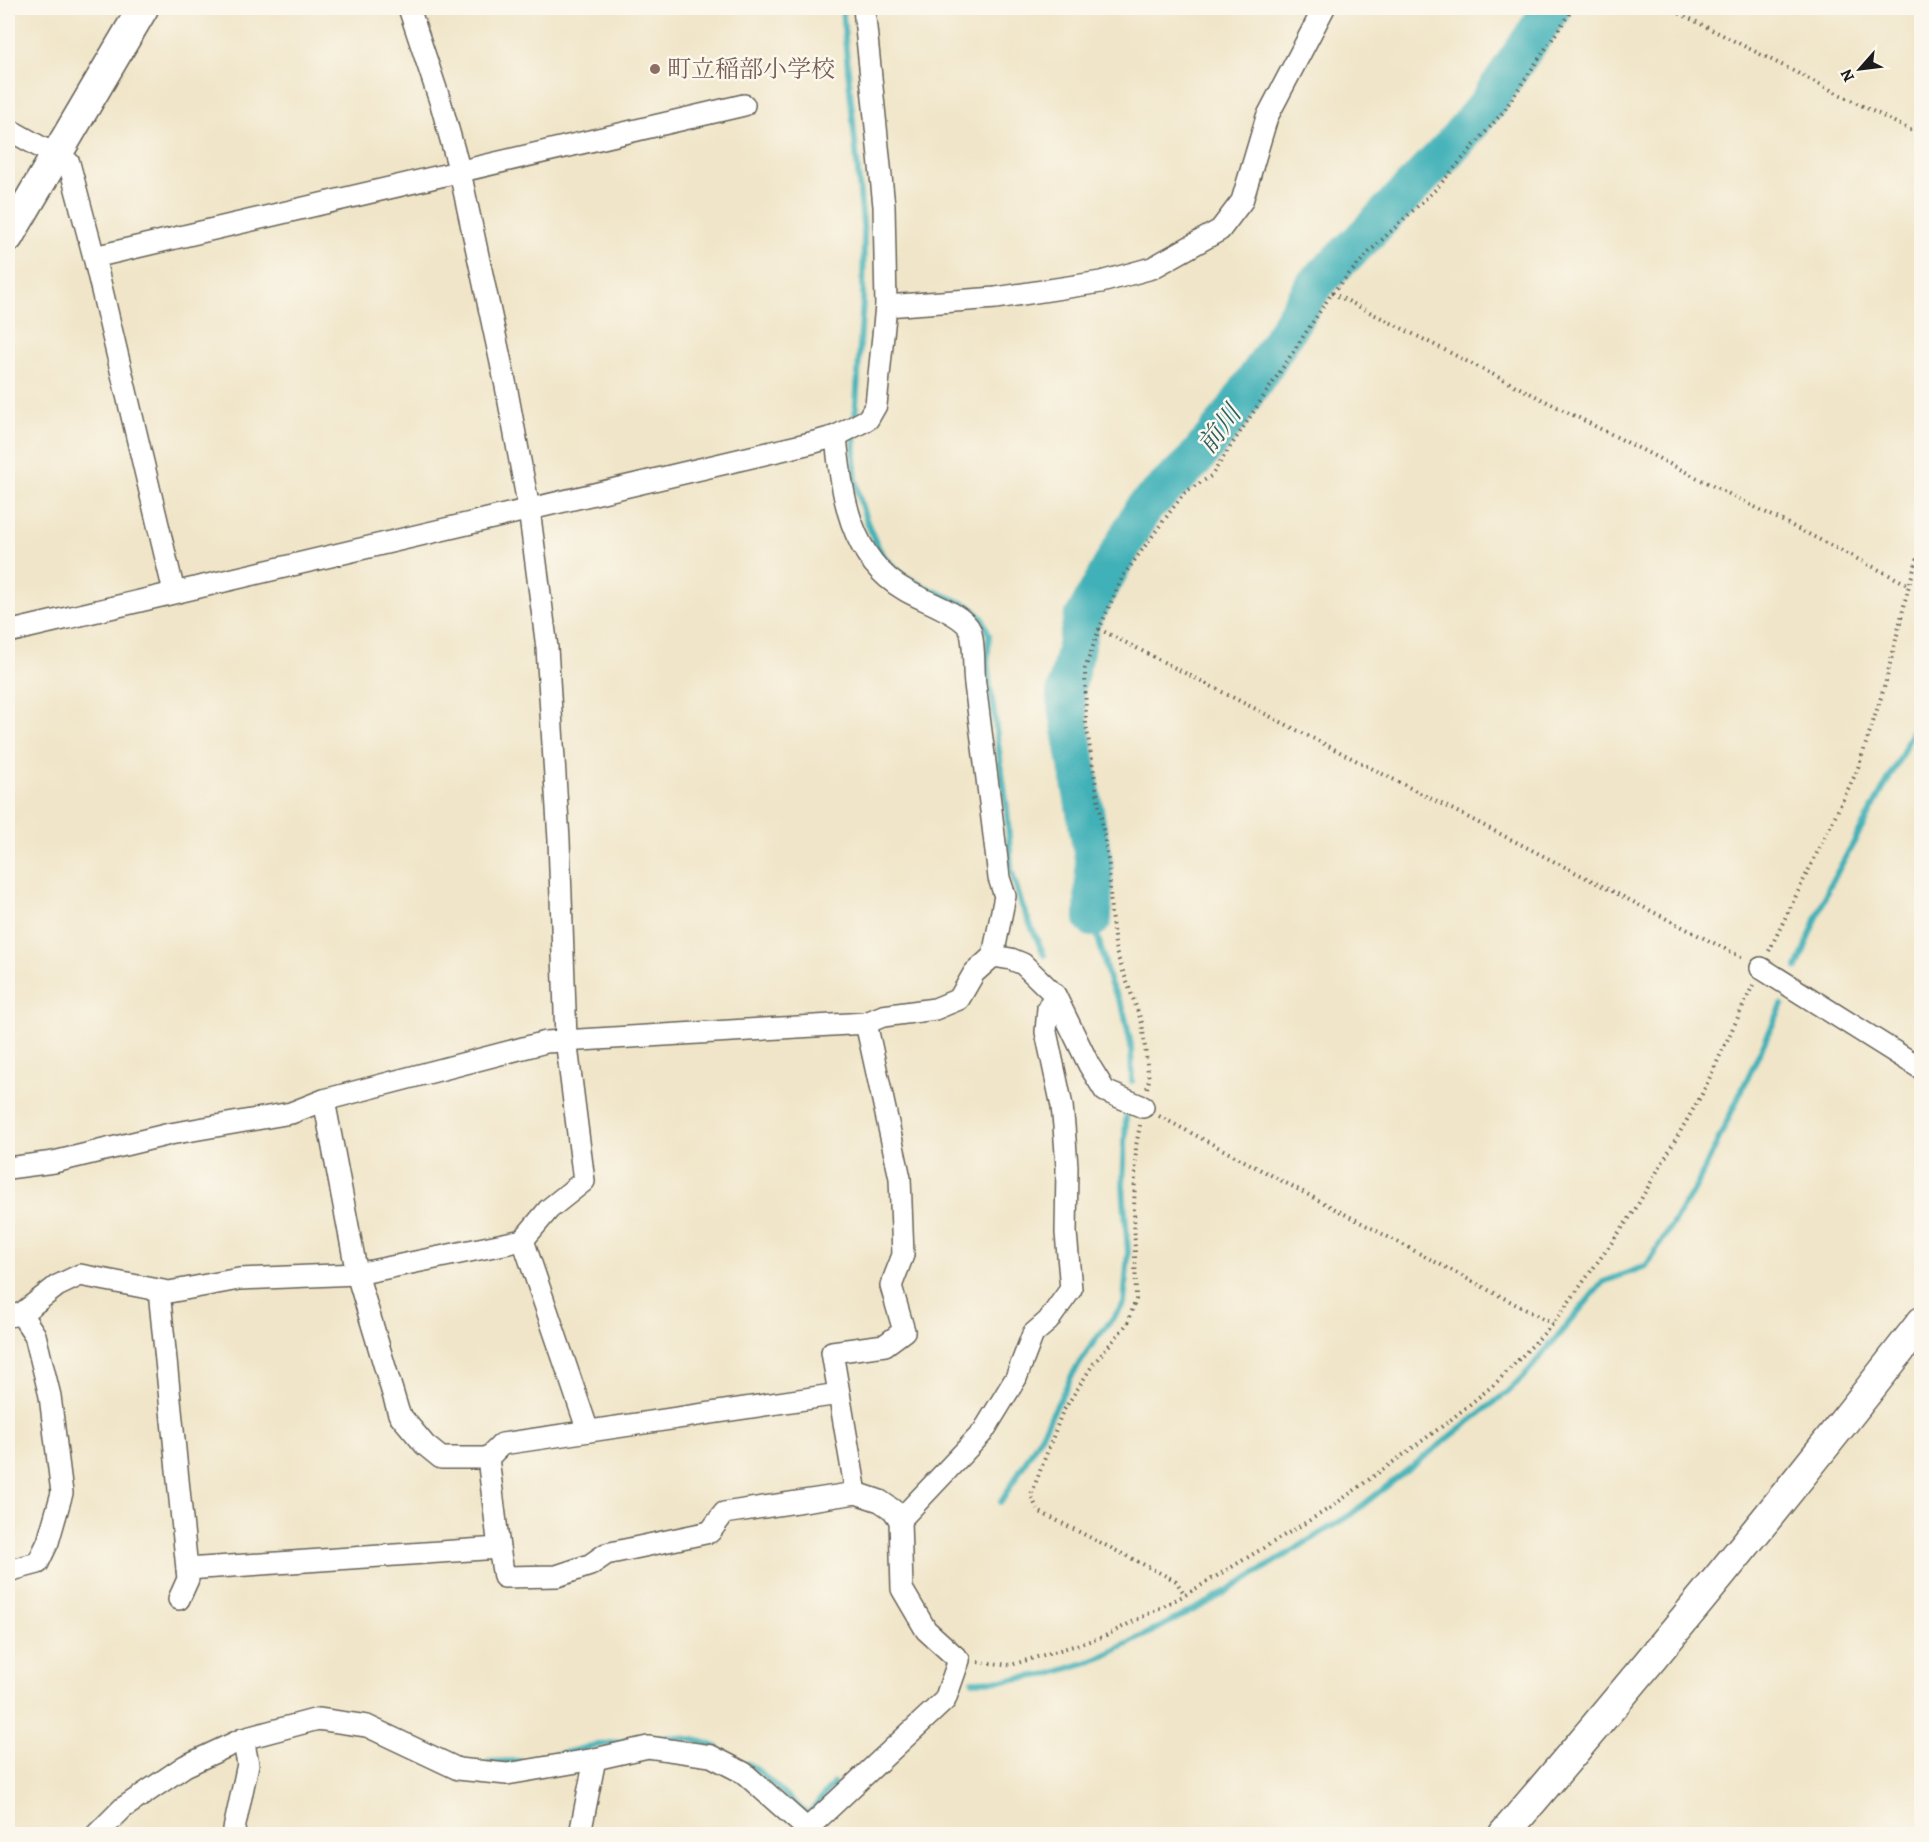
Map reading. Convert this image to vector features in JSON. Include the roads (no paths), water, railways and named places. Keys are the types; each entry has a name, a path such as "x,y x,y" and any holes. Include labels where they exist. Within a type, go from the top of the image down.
{"street":[{"path":"8,237 143,8"},
{"path":"8,1571 38,1563 48,1542 62,1493 50,1396 35,1335 14,1315 57,1286 80,1275 169,1292 240,1279 357,1274 523,1240 549,1209 584,1181 566,1040 559,840 547,648 529,509 506,386 460,172 441,104 409,8"},
{"path":"8,632 815,442 868,419 876,405 886,306 884,206 864,8"},
{"path":"886,306 996,298 1101,282 1152,268 1220,230 1242,201 1267,117 1324,8"},
{"path":"94,257 744,105"},
{"path":"8,129 69,163 94,257 174,592"},
{"path":"8,1168 54,1162 170,1134 291,1113 324,1100 546,1042 866,1023 883,1016 935,1009 958,999 974,973 993,956 1005,896 999,878 972,666 970,629 964,621 889,580 867,557 852,523 839,474 842,432"},
{"path":"993,956 1023,964 1055,995 1089,1065 1105,1092 1143,1107"},
{"path":"1761,968 1922,1069"},
{"path":"900,1520 983,1432 1016,1378 1034,1334 1048,1321 1071,1289 1066,1233 1067,1167 1064,1126 1047,1032 1048,1008 1055,995"},
{"path":"856,1493 832,1352 885,1345 904,1331 891,1286 903,1255 900,1178 866,1023"},
{"path":"324,1100 357,1274 399,1414 425,1445 441,1458 488,1458 502,1444 839,1394"},
{"path":"523,1240 588,1431"},
{"path":"159,1291 188,1579 179,1599"},
{"path":"1504,1834 1644,1669 1839,1429 1922,1322"},
{"path":"97,1834 123,1808 185,1766 243,1739 318,1719 367,1726 458,1769 507,1774 595,1759 648,1747 711,1756 744,1773 805,1832 945,1700 959,1660 926,1630 902,1589 900,1520 893,1510 880,1501 856,1493 724,1513 710,1532 606,1554 590,1565 557,1576 504,1577 488,1458"},
{"path":"187,1569 500,1548"},
{"path":"232,1834 248,1764 243,1739"},
{"path":"580,1834 595,1759"}],"waterway":[{"path":"842,8 864,234 863,300 855,420"},
{"name":"前川","path":"1093,918 1094,864 1065,694 1082,620 1143,509 1194,461 1229,418 1315,284 1447,151 1486,105 1552,8"},
{"path":"855,430 856,483 866,520 883,554 892,565 909,578 970,606 982,618 989,635 987,663 1007,809 1011,869 1022,906 1044,955"},
{"path":"1797,968 1828,889 1898,762 1922,710"},
{"path":"1093,918 1110,983 1123,1008 1131,1045 1132,1081"},
{"path":"973,1681 1006,1680 1051,1674 1100,1658 1211,1601 1350,1515 1506,1393 1525,1375 1603,1282 1646,1266 1697,1185 1782,1005"},
{"path":"1001,1502 1042,1434 1072,1375 1093,1343 1124,1304 1128,1252 1123,1185 1126,1117"},
{"path":"652,1738 686,1738 718,1748"},
{"path":"552,1756 597,1745 636,1740"},
{"path":"489,1762 521,1761"},
{"path":"748,1764 808,1815 834,1783"}],"place":[{"name":"町立稲部小学校","path":"655,69"}]}
